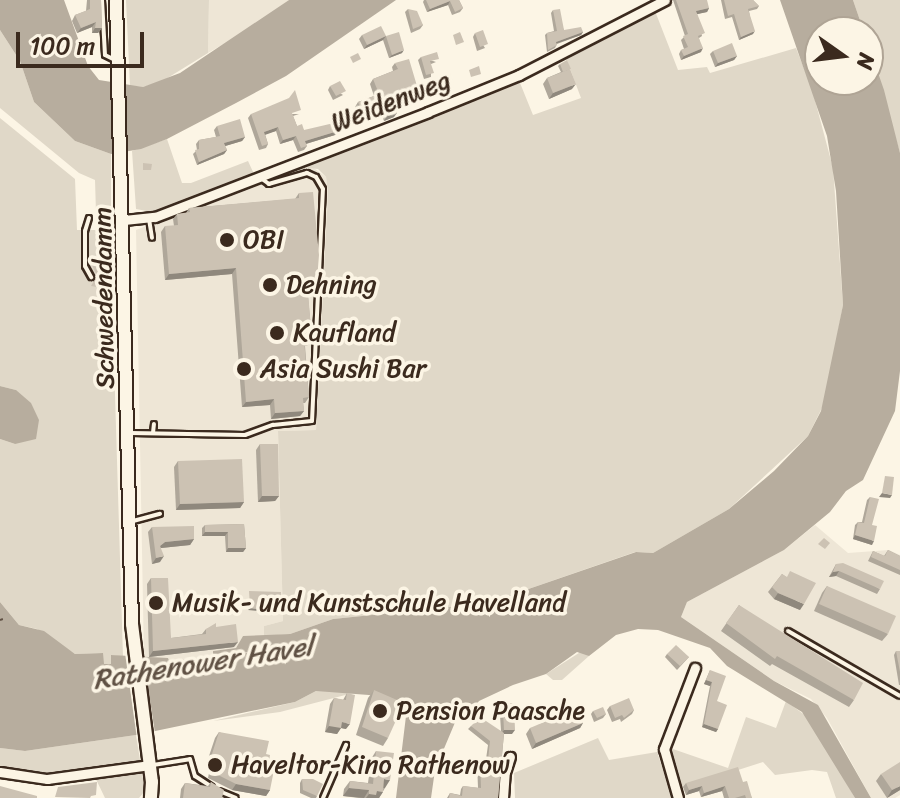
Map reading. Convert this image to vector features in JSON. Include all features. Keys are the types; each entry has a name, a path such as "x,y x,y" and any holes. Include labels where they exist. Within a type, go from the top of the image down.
{"main road":[{"name":"Schwedendamm","path":"116,0 134,647 150,765 151,798"}],"street":[{"name":"Weidenweg","path":"124,220 149,219 519,75 665,0"},
{"path":"678,798 664,749 695,668"},
{"path":"503,798 505,772 510,757"},
{"path":"0,772 47,779 150,765"}],"lane":[{"path":"102,0 105,55 120,66"},
{"path":"129,433 245,435 273,425 312,421 321,274 322,185 307,173 269,184 260,176"},
{"path":"89,218 85,231 85,266 91,277"},
{"name":"Schwedendamm","path":"149,219 152,238"},
{"path":"153,433 154,424"},
{"path":"131,522 160,514"},
{"path":"788,631 900,696"},
{"path":"323,798 346,745"},
{"path":"150,765 190,759 195,776 236,798"}],"shaded area":[{"path":"126,0 209,0 208,53 161,82 143,87 130,86"},
{"path":"209,0 289,0 253,27 208,53"},
{"path":"853,0 900,0 900,153 883,96 884,16 858,16"},
{"path":"655,11 678,70 707,67 710,73 796,48 804,68 804,96 814,96 833,168 843,305 825,402 808,436 729,509 653,553 635,552 511,595 450,607 333,619 290,634 264,636 264,626 283,621 278,431 316,430 328,192 326,177 318,169 308,168 307,163 518,78 533,115 581,98 566,58"},
{"path":"0,30 20,61 34,102 75,141 111,154 111,213 96,213 95,180 79,173 0,108"},
{"path":"0,118 75,179 77,230 110,230 123,657 111,655 111,664 103,664 102,653 75,654 37,629 19,625 0,602 0,439 15,444 16,390 0,386"},
{"path":"167,139 182,183 191,183 248,161 254,174 152,212 136,209 132,151"},
{"path":"307,163 326,177 328,192 316,430 278,431 283,621 264,626 264,636 243,636 236,648 213,651 257,652 177,661 144,658 136,230"},
{"path":"815,525 848,553 889,550 900,555 900,795 895,798 871,798 827,718 811,699 774,681 681,617 687,602 784,550"},
{"path":"582,651 589,656 562,680 553,680 546,674"},
{"path":"316,691 353,693 280,712 213,721 295,702"},
{"path":"786,701 810,719 855,798 836,798 827,772 812,770 775,775 763,762 682,788 670,748 728,768 746,717 776,728"},
{"path":"136,735 145,791 139,798 105,798 93,773 50,774 0,767 0,748 25,751"},
{"path":"598,738 609,760 657,752 673,798 515,798 514,773"}],"water":[{"path":"0,0 64,0 88,66 99,80 143,87 180,73 289,0 396,0 286,76 167,139 141,149 111,154 75,141 34,102 20,61 0,30"},
{"path":"780,0 853,0 858,16 804,16 804,69"},
{"name":"Rathenower Havel","path":"884,90 900,153 900,371 895,411 863,480 846,491 830,512 784,550 687,602 681,617 774,681 818,705 871,798 855,798 802,712 727,666 710,648 658,630 638,629 616,635 589,656 577,652 546,674 513,685 479,701 473,709 459,713 435,770 431,798 396,798 406,716 382,696 316,691 295,702 136,735 25,751 0,748 0,602 19,625 44,631 75,654 103,653 104,664 111,664 111,655 168,658 169,661 257,652 213,654 213,651 236,648 243,636 290,634 333,619 450,607 511,595 636,552 653,553 729,509 774,471 808,436 821,411 843,305 836,191 827,136 813,96 884,96"},
{"path":"0,386 16,390 31,403 39,420 36,439 15,444 0,439"}],"pier":[{"path":"125,653 143,654 155,733 137,739"}],"building":[{"path":"90,0 101,0 102,28 95,28 96,22 81,28 75,15 90,9"},
{"path":"426,0 459,0 463,8 455,12 450,1 430,9"},
{"path":"676,0 707,0 709,8 696,11 705,33 698,36 703,48 684,56 681,50 688,47 683,36 688,34"},
{"path":"724,0 753,0 759,6 748,9 755,31 741,37 734,14 728,16"},
{"path":"408,9 417,11 423,25 413,29"},
{"path":"560,9 564,30 581,27 583,32 556,42 557,45 548,50 547,33 557,31 553,10"},
{"path":"381,26 386,36 367,45 362,35"},
{"path":"483,30 488,44 480,47 475,33"},
{"path":"399,32 404,50 392,55 386,36"},
{"path":"460,32 464,42 456,45 453,35"},
{"path":"732,43 737,56 718,63 713,51"},
{"path":"437,52 439,59 430,61 434,73 426,75 421,57"},
{"path":"358,53 361,59 353,63 350,57"},
{"path":"409,59 417,86 408,89 409,95 399,98 400,102 394,105 397,113 387,116 384,109 375,112 373,108 362,112 358,102 379,94 373,79 398,69 395,63"},
{"path":"567,60 571,69 563,72 560,64"},
{"path":"479,66 481,74 471,77 469,70"},
{"path":"570,69 576,84 553,93 547,78"},
{"path":"340,81 346,91 336,96 330,86"},
{"path":"295,90 301,110 292,113 297,126 302,124 304,130 334,123 338,131 305,141 307,146 301,148 296,136 283,140 278,127 264,132 268,144 262,146 251,114 289,98"},
{"path":"240,119 245,137 224,143 227,150 199,162 195,150 199,149 199,140 220,136 217,126"},
{"path":"143,163 152,164 151,170 143,170"},
{"path":"313,192 319,255 317,280 307,281 312,340 304,340 309,397 303,398 304,411 275,413 274,399 246,402 236,268 169,274 165,226 178,225 177,214 190,212 189,208 299,198 299,193"},
{"path":"91,263 98,263 97,287 91,286 97,276"},
{"path":"260,444 278,444 279,496 262,496"},
{"path":"242,459 244,502 180,504 178,461"},
{"path":"885,476 894,477 892,495 882,493"},
{"path":"870,497 879,499 872,525 877,526 874,541 855,535 858,522 864,523"},
{"path":"244,524 246,548 228,548 228,532 205,532 205,525"},
{"path":"194,526 194,539 165,542 160,546 164,556 156,558 152,527"},
{"path":"824,538 830,543 825,549 818,544"},
{"path":"888,550 900,556 900,570 871,557 873,551 885,556"},
{"path":"843,563 884,581 880,589 839,571 833,572 836,564"},
{"path":"790,571 816,583 804,604 778,593 772,587 782,574 787,577"},
{"path":"151,578 168,578 171,638 206,634 206,629 216,623 216,627 236,624 238,642 153,651"},
{"path":"827,586 896,616 888,634 819,604"},
{"path":"249,591 281,592 280,611 250,608"},
{"path":"739,605 863,683 854,700 777,656 775,659 726,623"},
{"path":"676,645 689,657 680,666 667,654"},
{"path":"896,651 900,651 900,672"},
{"path":"710,670 726,676 717,701 727,705 718,729 704,724 712,682 706,680"},
{"path":"374,690 404,703 388,738 362,727"},
{"path":"347,693 355,695 350,724 342,722 341,728 329,726 334,698 346,700"},
{"path":"629,698 634,710 624,718 622,715 615,718 610,706"},
{"path":"506,703 514,703 515,730 504,730 503,711 507,711"},
{"path":"603,707 606,714 597,718 593,711"},
{"path":"577,708 583,723 536,743 530,728"},
{"path":"480,717 504,733 498,798 449,798 450,793 462,796 463,786 481,788 480,759 488,760 490,741 471,726"},
{"path":"219,732 269,741 266,754 270,755 268,769 274,770 270,790 236,784 212,772 215,757 211,757"},
{"path":"376,751 394,753 390,780 384,779 383,792 377,791 376,795 369,794 369,790 349,788 350,781 373,784"},
{"path":"900,762 900,786 892,790 881,774"},
{"path":"738,767 743,782 747,781 752,798 745,795 729,798 725,786 704,793 702,786 689,790 686,783"},
{"path":"302,779 313,779 323,784 317,796 303,790"},
{"path":"97,782 96,795 90,798 55,797 58,787"},
{"path":"211,782 224,790 222,798 183,798 185,783 210,787"},
{"path":"0,786 37,796 37,798 0,798"}],"place":[{"name":"OBI","path":"227,240"},
{"name":"Dehning","path":"270,285"},
{"name":"Kaufland","path":"277,333"},
{"name":"Asia Sushi Bar","path":"244,369"},
{"name":"Musik- und Kunstschule Havelland","path":"156,603"},
{"name":"Pension Paasche","path":"380,711"},
{"name":"Haveltor-Kino Rathenow","path":"215,765"}]}
